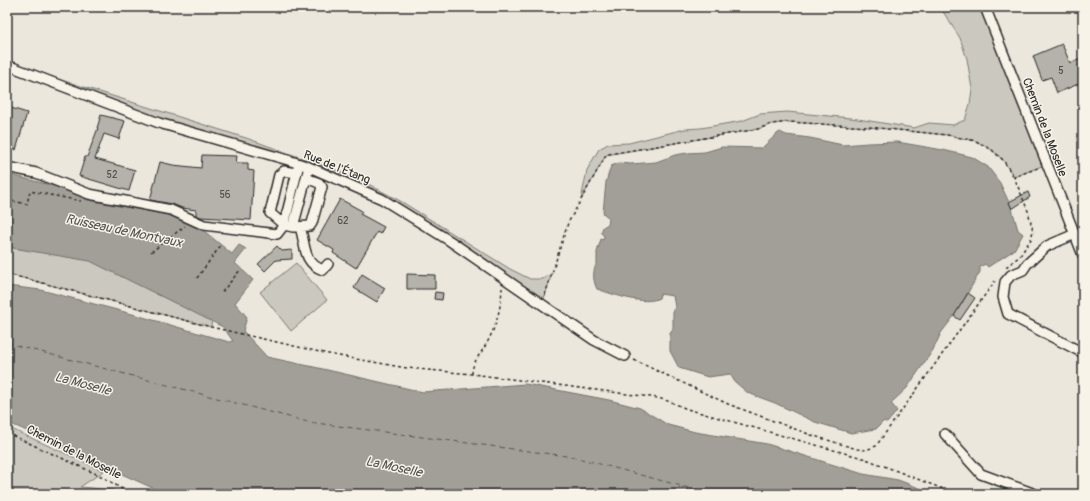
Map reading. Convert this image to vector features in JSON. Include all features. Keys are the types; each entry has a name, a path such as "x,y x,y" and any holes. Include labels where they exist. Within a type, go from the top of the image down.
{"street":[{"name":"Chemin de la Moselle","path":"985,7 1083,255"},
{"name":"Rue de l'Étang","path":"7,65 159,123 297,168 309,168 382,198 450,241 594,340 626,356"},
{"path":"7,166 36,173 89,194 171,210 204,225 277,234 284,225 297,168 284,171 279,175 270,213 284,225 296,227 310,226 312,223 322,187 319,183 306,178"},
{"path":"309,168 296,227 306,257 316,267 323,270 328,264"},
{"path":"1075,234 1047,246 1027,264 1023,270 1011,275 1005,282 1003,297 1008,314 1083,353"},
{"path":"945,434 981,474 1035,494"}],"path":[{"path":"542,305 568,223 606,155 758,130 772,124 789,122 947,135 976,141 992,150 1003,160 1014,177 1028,211 1033,231 1031,239 1020,256 1004,269"},
{"path":"1014,177 1047,164"},
{"path":"7,200 27,204 30,191 87,203"},
{"path":"151,252 190,223"},
{"path":"197,278 221,245"},
{"path":"222,292 241,269"},
{"path":"7,274 211,327 333,356 407,368 472,374 658,398 687,409 866,459 956,494"},
{"path":"472,374 472,368 478,354 487,343 498,320 503,278"},
{"path":"626,356 735,406 811,435 857,449 866,450 876,446 995,282"},
{"name":"Chemin de la Moselle","path":"7,433 103,477 130,494"}],"shaded area":[{"path":"940,7 985,7 1047,164 1014,177 1003,160 992,150 976,141 947,135 868,127 789,122 772,124 758,129 606,155 581,200 587,170 599,149 608,144 629,143 685,129 701,128 742,121 760,114 787,112 851,118 914,128 929,123 953,125 965,120 970,104 972,89 967,59 960,38"},
{"path":"68,82 246,138 355,177 402,202 510,269 530,279 543,279 552,273 542,305 382,199 309,167 66,88"},
{"path":"7,231 72,235 212,319 211,327 7,274"},
{"path":"296,263 327,300 291,331 260,292"},
{"path":"7,427 104,471 80,487 113,490 121,494 7,494"}],"water":[{"path":"780,132 786,135 843,145 897,142 972,157 988,167 1000,183 1012,209 1018,230 1023,234 1014,250 988,267 985,264 980,267 980,272 954,316 941,333 933,350 907,388 891,403 897,411 887,423 884,421 876,429 851,433 815,422 775,403 748,393 735,382 730,374 708,377 679,368 670,351 670,334 673,328 673,311 675,307 673,296 660,294 659,298 653,300 637,300 597,289 595,283 594,273 597,263 597,252 601,239 603,240 604,236 601,233 603,227 608,224 609,218 603,213 606,182 611,166 619,163 631,164 656,162 675,155 705,152 722,147 762,148"},
{"path":"7,174 58,187 88,200 180,217 204,231 232,254 239,245 246,249 235,263 253,280 235,303 247,317 243,331 267,357 423,392 525,384 609,400 640,408 668,425 695,432 767,444 863,474 898,480 935,494 166,494 7,422 7,286 41,290 136,315 229,342 233,341 223,327 90,261 7,247"}],"building":[{"path":"1062,44 1070,63 1083,58 1083,82 1057,93 1051,77 1042,80 1033,56"},
{"path":"8,107 27,113 16,150 7,147"},
{"path":"101,115 125,121 119,139 104,134 95,159 135,170 129,191 79,176 85,157 87,157 98,128"},
{"path":"202,155 237,156 236,163 248,163 248,170 254,171 251,220 201,217 196,215 196,210 150,200 160,162 201,168"},
{"path":"1028,192 1030,197 1012,209 1009,202"},
{"path":"340,199 362,211 360,214 384,227 380,234 377,232 356,268 333,253 334,250 317,240"},
{"path":"277,246 282,251 292,250 292,259 276,260 265,271 258,264"},
{"path":"362,274 385,288 377,302 354,288"},
{"path":"407,274 435,275 435,289 407,289"},
{"path":"435,292 443,293 442,300 434,299"},
{"path":"968,293 975,298 960,320 954,316"}],"ferry route":[{"path":"7,343 308,422 574,457 711,494"}],"water label":[{"name":"Ruisseau de Montvaux","path":"124,230"},
{"name":"La Moselle","path":"83,383"},
{"name":"La Moselle","path":"394,466"}]}
